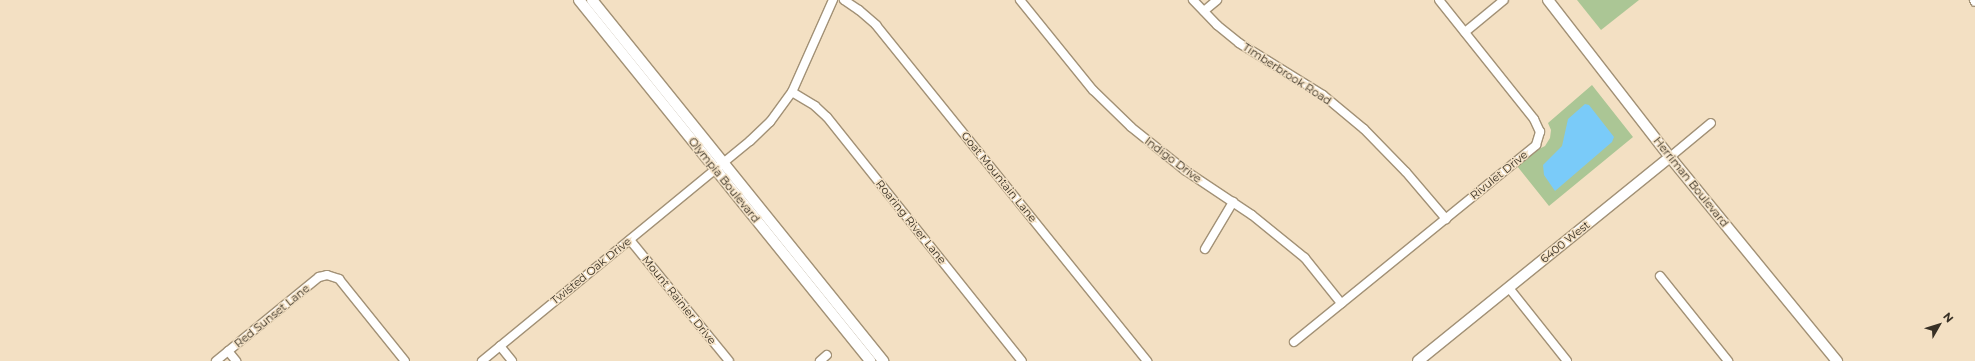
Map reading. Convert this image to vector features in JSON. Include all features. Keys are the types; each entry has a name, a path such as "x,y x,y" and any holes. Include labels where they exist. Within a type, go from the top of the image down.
{"street":[{"name":"Olympia Boulevard","path":"579,0 883,361"},
{"name":"Olympia Boulevard","path":"592,0 870,361"},
{"name":"Twisted Oak Drive","path":"482,361 700,182 770,122 792,92 833,0"},
{"name":"Goat Mountain Lane","path":"844,0 859,10 879,29 1147,361"},
{"name":"Indigo Drive","path":"1020,0 1094,90 1131,127 1186,171 1252,215 1305,258 1341,303"},
{"name":"Timberbrook Road","path":"1193,0 1239,43 1323,95 1364,129 1406,172 1446,219"},
{"path":"1204,11 1217,0"},
{"name":"Rivulet Drive","path":"1294,342 1536,145 1540,132 1534,119 1439,0"},
{"path":"1465,32 1504,0"},
{"name":"Herriman Boulevard","path":"1548,0 1670,156 1837,361"},
{"name":"Roaring River Lane","path":"792,92 815,106 826,117 1022,361"},
{"name":"6400 West","path":"1418,361 1711,123"},
{"path":"1205,249 1233,202"},
{"name":"Mount Rainier Drive","path":"630,240 729,361"},
{"name":"Red Sunset Lane","path":"216,361 319,277 331,275 339,279 405,361"},
{"path":"1660,276 1728,361"},
{"path":"1509,288 1567,361"},
{"path":"500,346 512,361"},
{"path":"228,352 236,361"},
{"path":"820,361 827,355"}],"green space":[{"path":"1577,0 1639,0 1601,30"},
{"path":"1592,85 1633,137 1549,206 1517,166 1537,150 1545,146 1550,138 1551,130 1548,123"}],"water":[{"path":"1585,104 1589,105 1614,137 1612,142 1555,191 1544,175 1543,165 1562,146 1568,119"}]}
